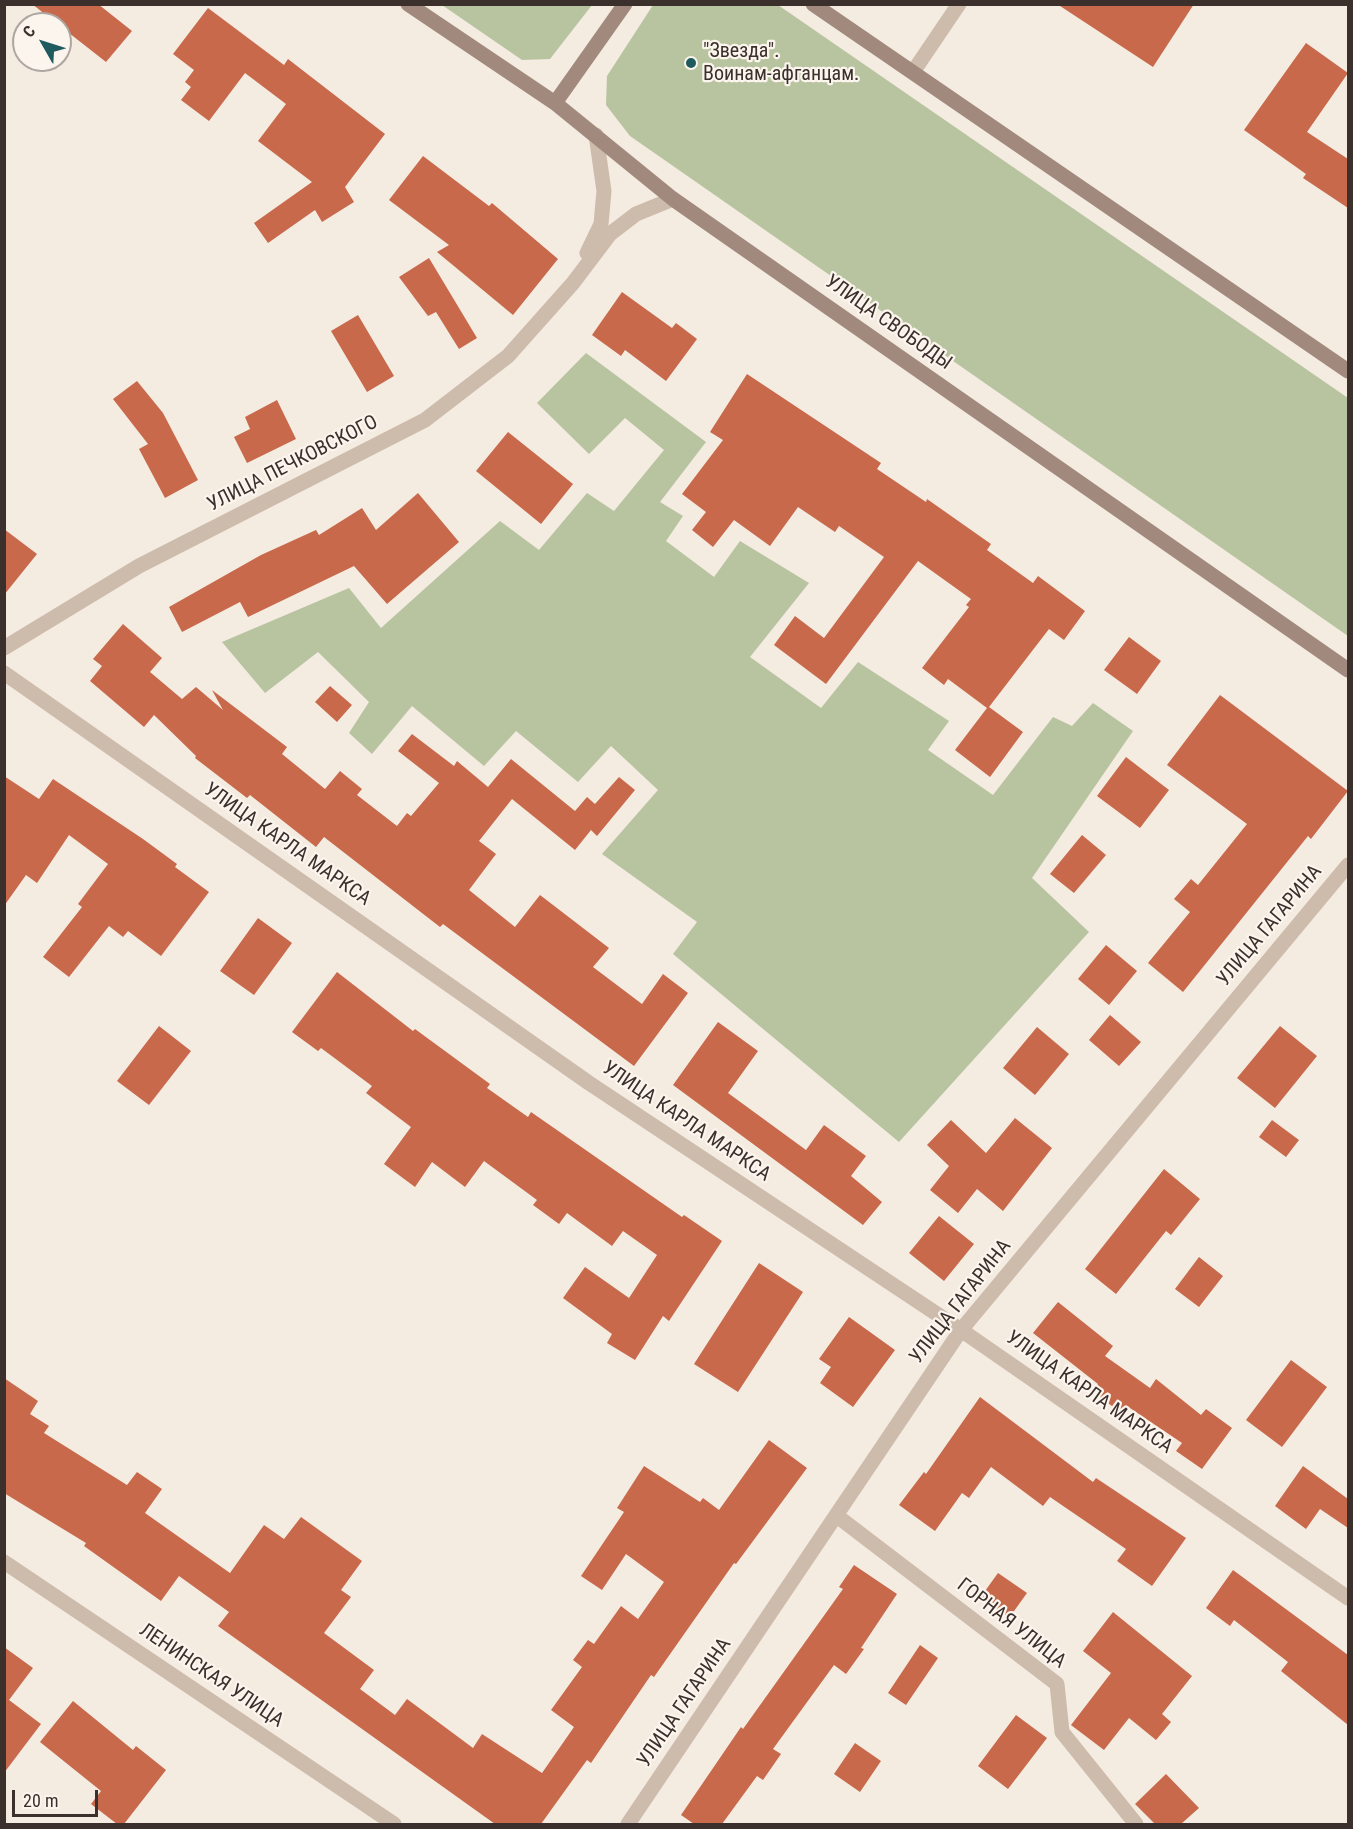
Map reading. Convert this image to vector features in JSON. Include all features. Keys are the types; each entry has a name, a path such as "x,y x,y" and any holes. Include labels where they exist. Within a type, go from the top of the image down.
{"main road":[{"name":"УЛИЦА СВОБОДЫ","path":"408,4 555,103 673,199 1348,670"},
{"path":"555,103 625,4"},
{"path":"813,4 1348,372"}],"street":[{"path":"913,72 958,4"},
{"path":"573,282 601,224 604,191 596,135"},
{"path":"573,282 610,234 636,214 673,199"},
{"name":"УЛИЦА ПЕЧКОВСКОГО","path":"4,648 139,566 425,420 508,356 573,282"},
{"name":"УЛИЦА КАРЛА МАРКСА","path":"4,673 589,1083 961,1330 1348,1599"},
{"name":"УЛИЦА ГАГАРИНА","path":"628,1824 961,1330 1348,865"},
{"name":"ГОРНАЯ УЛИЦА","path":"837,1516 1057,1684 1062,1732 1136,1824"},
{"name":"ЛЕНИНСКАЯ УЛИЦА","path":"4,1562 394,1824"}],"green space":[{"path":"592,4 550,59 522,60 442,5"},
{"path":"653,5 778,5 1348,398 1348,636 630,136 606,105 607,76"},
{"path":"586,353 706,442 660,502 683,516 666,541 714,577 740,541 809,583 750,657 821,708 858,662 949,721 928,750 993,795 1053,717 1072,726 1093,703 1133,731 1032,878 1089,932 899,1142 673,954 697,922 602,854 658,790 611,746 578,782 516,731 484,766 412,706 372,754 349,733 369,702 318,652 265,693 222,642 349,588 381,628 500,521 539,550 587,493 614,511 664,450 625,418 589,454 537,403"}],"building":[{"path":"32,4 98,4 132,31 106,62 72,35 72,12 42,12"},
{"path":"1057,4 1194,4 1153,67"},
{"path":"208,8 284,65 288,59 385,134 345,187 354,202 322,222 315,210 268,243 254,223 312,182 258,141 286,104 245,73 209,121 181,100 191,87 185,82 194,70 173,54"},
{"path":"1306,43 1348,73 1307,132 1348,159 1348,208 1303,178 1306,174 1244,130"},
{"path":"423,156 489,206 492,203 558,259 513,315 437,252 449,245 389,200"},
{"path":"429,258 477,338 459,349 436,312 428,316 399,277"},
{"path":"622,292 672,328 676,323 697,339 666,381 625,350 621,356 592,335"},
{"path":"358,315 394,376 367,392 331,331"},
{"path":"747,374 881,463 877,469 926,502 927,499 991,544 987,550 1033,583 1038,576 1085,611 1064,640 1049,629 989,707 1023,732 990,777 955,750 987,708 948,679 944,685 922,668 969,607 966,605 971,599 918,561 826,684 774,645 795,616 824,638 884,557 839,526 835,532 798,507 770,546 734,520 713,547 692,530 706,512 682,494 723,440 710,432"},
{"path":"137,381 163,413 198,480 165,498 139,449 148,444 113,399"},
{"path":"277,400 296,439 247,463 234,437 250,429 245,417"},
{"path":"508,432 573,484 541,524 476,471"},
{"path":"418,493 459,542 387,604 354,566 248,617 240,602 182,632 169,607 261,555 316,530 319,535 362,508 376,530"},
{"path":"4,529 37,554 4,595"},
{"path":"123,624 162,658 150,672 182,699 196,687 223,710 212,690 287,747 282,754 325,789 340,771 362,789 357,795 397,826 407,813 411,816 439,783 398,751 412,734 454,766 457,761 488,787 511,759 575,811 587,797 595,804 619,777 635,790 597,836 591,830 575,850 512,799 479,841 496,854 469,890 515,927 540,895 609,948 593,967 642,1004 663,974 688,993 634,1066 443,924 440,927 324,837 316,847 250,795 247,798 195,758 196,756 154,715 144,727 90,681 102,666 93,659"},
{"path":"1129,637 1161,661 1137,694 1104,670"},
{"path":"330,686 352,705 337,722 315,702"},
{"path":"1220,695 1348,791 1311,839 1308,836 1183,992 1148,963 1190,912 1174,899 1191,879 1198,885 1247,824 1167,765"},
{"path":"1126,757 1169,790 1140,828 1097,796"},
{"path":"4,776 39,799 53,779 143,839 209,892 161,956 128,931 123,937 109,926 69,977 43,957 82,907 78,904 108,864 69,835 37,883 26,875 4,906"},
{"path":"1082,835 1106,855 1074,893 1050,874"},
{"path":"258,918 292,943 254,995 220,971"},
{"path":"1106,945 1137,971 1109,1005 1078,979"},
{"path":"337,972 413,1031 415,1029 490,1084 487,1088 528,1117 531,1112 682,1217 684,1215 722,1241 669,1321 663,1316 635,1360 607,1343 612,1334 563,1298 585,1267 629,1298 657,1255 623,1231 612,1246 567,1213 559,1224 533,1205 537,1200 484,1161 465,1187 432,1162 415,1187 384,1164 411,1127 366,1093 372,1086 321,1048 318,1051 292,1032"},
{"path":"1110,1015 1141,1042 1119,1066 1089,1040"},
{"path":"718,1022 758,1051 728,1093 806,1150 824,1125 866,1156 851,1176 882,1202 863,1225 673,1085"},
{"path":"159,1026 191,1051 149,1105 117,1081"},
{"path":"1280,1026 1317,1056 1275,1108 1237,1078"},
{"path":"1037,1027 1069,1054 1035,1095 1003,1068"},
{"path":"1015,1118 1052,1148 1003,1211 977,1189 958,1213 930,1190 949,1166 927,1145 951,1120 986,1153"},
{"path":"1272,1120 1299,1140 1286,1157 1259,1137"},
{"path":"1164,1169 1200,1199 1171,1235 1166,1231 1116,1294 1085,1269"},
{"path":"939,1216 974,1244 944,1281 909,1253"},
{"path":"1199,1257 1223,1276 1199,1307 1175,1289"},
{"path":"759,1263 803,1292 738,1392 694,1364"},
{"path":"1058,1302 1113,1346 1105,1356 1150,1388 1156,1379 1201,1415 1206,1409 1232,1428 1202,1469 1176,1451 1182,1443 1127,1406 1122,1413 1092,1392 1098,1384 1033,1333"},
{"path":"849,1317 895,1350 853,1407 820,1383 831,1367 819,1359"},
{"path":"1291,1360 1327,1387 1282,1447 1246,1420"},
{"path":"4,1378 38,1401 30,1414 49,1426 44,1433 127,1485 137,1472 162,1489 145,1513 230,1573 264,1525 284,1539 301,1517 362,1561 341,1590 351,1597 324,1633 374,1670 360,1689 395,1715 407,1699 473,1748 482,1734 542,1773 574,1727 551,1710 582,1667 573,1660 588,1640 594,1644 621,1606 638,1619 664,1582 626,1554 602,1590 581,1576 624,1512 617,1508 644,1466 700,1502 703,1498 719,1510 769,1440 807,1468 736,1564 734,1563 654,1677 651,1675 591,1763 587,1760 541,1824 495,1824 218,1626 229,1612 179,1576 161,1601 84,1546 86,1543 4,1493"},
{"path":"980,1397 1093,1482 1096,1478 1186,1538 1152,1586 1117,1561 1126,1549 1050,1497 1043,1506 991,1467 969,1498 962,1493 935,1531 899,1505 924,1472 926,1474"},
{"path":"1303,1466 1348,1499 1348,1528 1320,1509 1306,1529 1275,1506"},
{"path":"854,1565 897,1594 861,1648 864,1649 846,1674 834,1665 773,1749 781,1754 763,1780 757,1776 722,1824 694,1824 681,1815 741,1727 743,1729 843,1589 839,1587"},
{"path":"1233,1570 1348,1655 1348,1725 1281,1671 1288,1662 1234,1620 1230,1626 1206,1608"},
{"path":"998,1573 1027,1593 1009,1618 980,1598"},
{"path":"1113,1612 1192,1676 1162,1714 1171,1722 1156,1740 1129,1718 1104,1750 1071,1725 1111,1673 1083,1651"},
{"path":"920,1645 938,1658 906,1705 888,1693"},
{"path":"4,1647 33,1668 9,1700 41,1724 4,1773"},
{"path":"73,1701 133,1750 136,1746 166,1770 124,1824 117,1824 91,1804 101,1791 40,1742"},
{"path":"1016,1715 1047,1738 1008,1789 978,1766"},
{"path":"855,1743 881,1761 860,1792 834,1774"},
{"path":"1166,1774 1199,1808 1181,1824 1155,1824 1135,1804"}],"place":[{"name":"\"Звезда\". Воинам-афганцам.","path":"691,63"}]}
